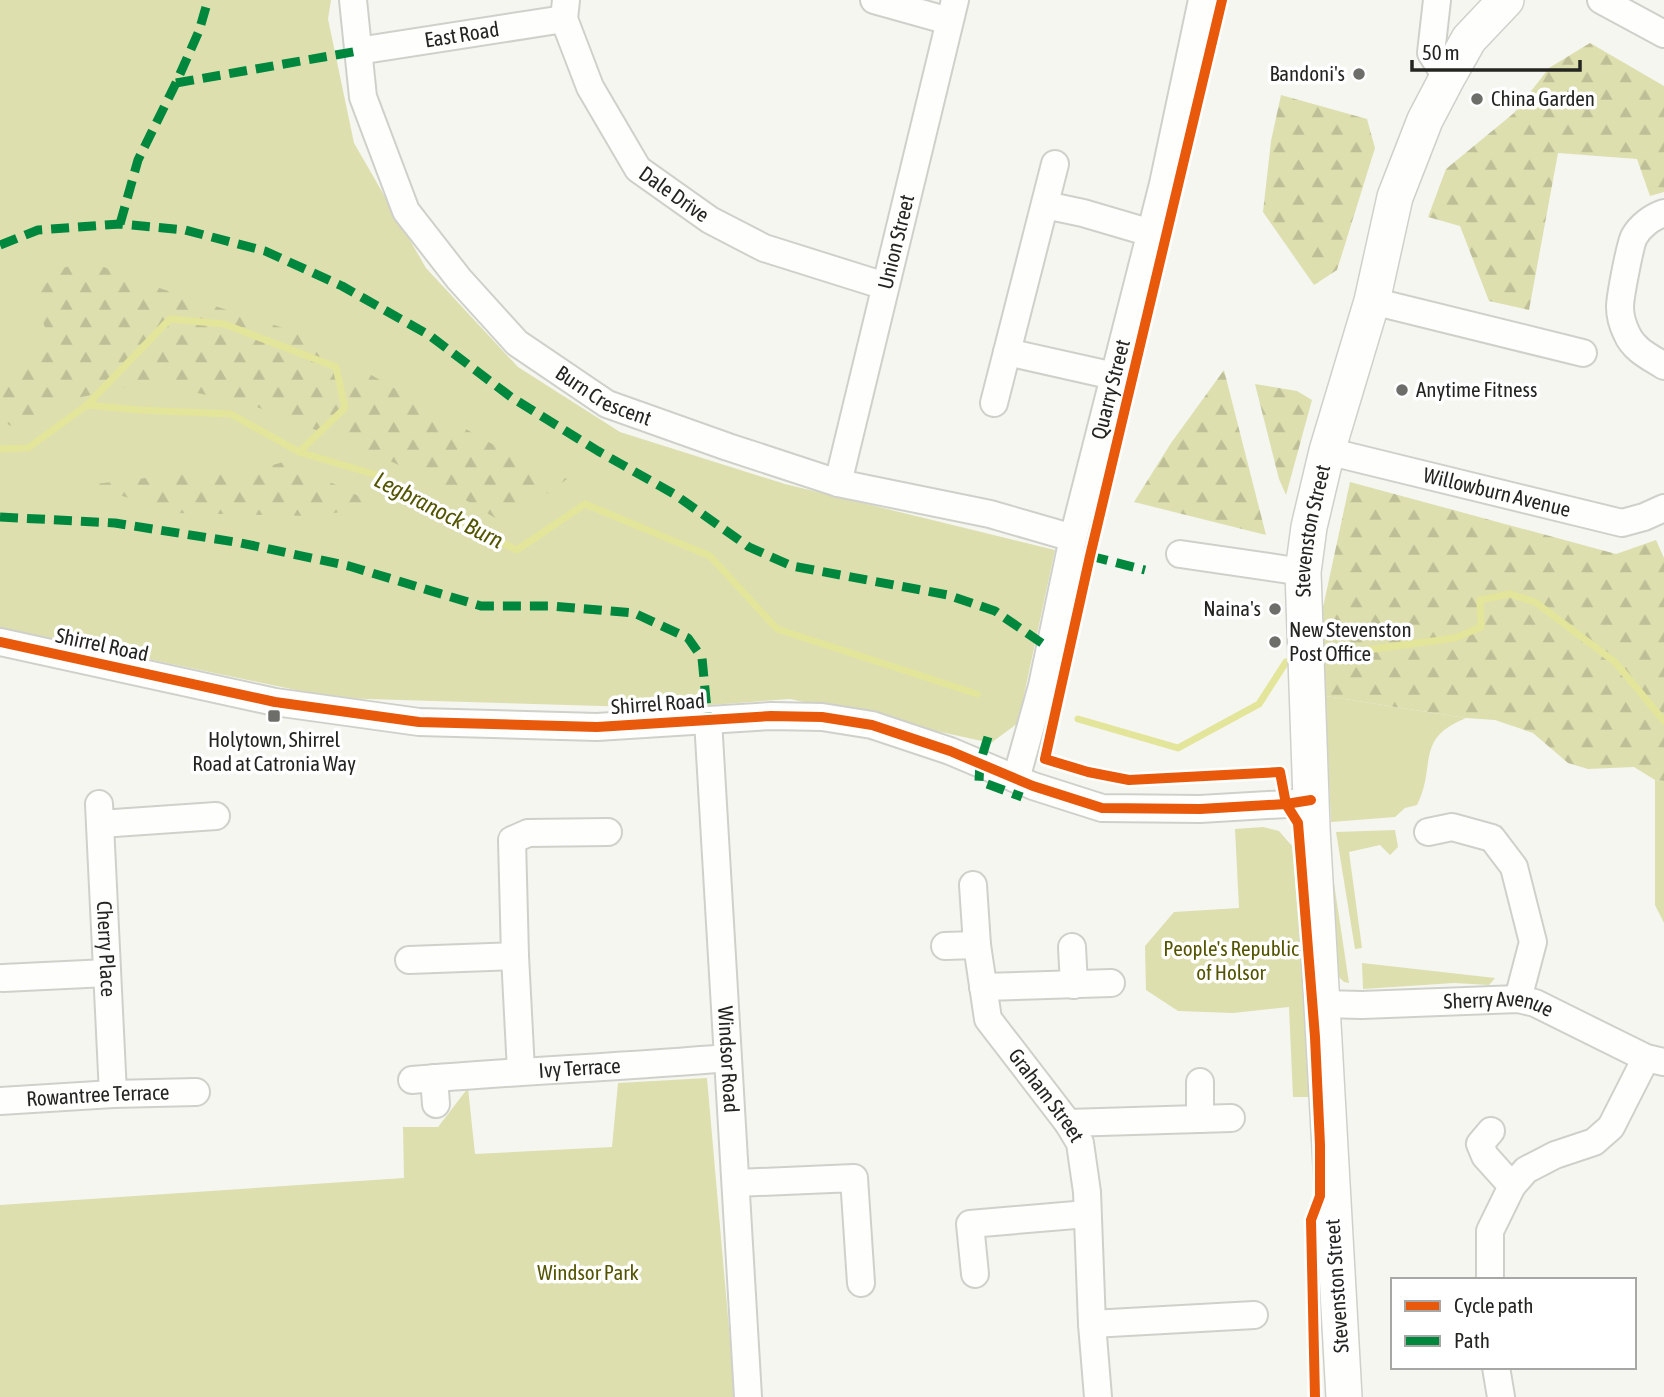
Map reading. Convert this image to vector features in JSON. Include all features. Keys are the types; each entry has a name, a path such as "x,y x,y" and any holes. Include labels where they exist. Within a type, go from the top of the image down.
{"main road":[{"name":"Stevenston Street","path":"1344,1397 1321,1004 1303,625 1303,572 1309,527 1327,451 1371,301 1395,197 1425,120 1447,78 1469,39 1506,0"}],"street":[{"name":"Burn Crescent","path":"353,0 363,97 406,211 459,279 517,343 607,404 838,483 990,514 1073,538"},
{"path":"874,0 952,10"},
{"name":"Quarry Street","path":"1016,779 1042,687 1073,538 1150,233 1202,0"},
{"path":"1437,0 1431,53 1447,78"},
{"path":"1601,0 1664,34"},
{"name":"East Road","path":"358,51 565,9"},
{"name":"Dale Drive","path":"565,9 590,87 638,169 710,220 764,248 885,286"},
{"name":"Union Street","path":"838,483 952,10"},
{"path":"994,403 1055,164"},
{"path":"1045,205 1150,233"},
{"path":"1664,214 1655,216 1633,238 1620,306 1626,334 1632,343 1664,366"},
{"path":"1371,301 1583,353"},
{"path":"1007,352 1114,376"},
{"name":"Willowburn Avenue","path":"1327,451 1622,523 1664,508"},
{"path":"1180,554 1303,572"},
{"name":"Shirrel Road","path":"0,642 275,702 419,722 597,727 771,716 822,717 872,725 950,751 1032,786 1102,808 1200,809 1311,800"},
{"name":"Windsor Road","path":"708,720 748,1397"},
{"name":"Cherry Place","path":"113,1094 100,814 216,817"},
{"path":"1428,832 1452,827 1492,838 1514,867 1533,942 1518,999"},
{"path":"521,1071 512,840 528,833 608,832"},
{"name":"Graham Street","path":"973,885 977,945 988,1019 1068,1123 1080,1143 1087,1192 1098,1397"},
{"path":"945,946 977,945"},
{"path":"1072,947 1074,985"},
{"path":"409,960 515,956"},
{"path":"3,978 107,973"},
{"path":"983,987 1111,983"},
{"name":"Sherry Avenue","path":"1321,1004 1518,999 1535,1003 1655,1060"},
{"name":"Ivy Terrace","path":"436,1104 423,1079 727,1058"},
{"path":"1490,1278 1490,1231 1512,1186 1526,1170 1555,1155 1594,1142 1611,1127 1655,1060"},
{"path":"1200,1082 1200,1119"},
{"name":"Rowantree Terrace","path":"0,1101 196,1092"},
{"path":"1068,1123 1231,1118"},
{"path":"1491,1131 1480,1144 1485,1156 1512,1186"},
{"path":"736,1183 854,1178 861,1283"},
{"path":"975,1274 970,1224 1087,1214"},
{"path":"1092,1324 1254,1315"},
{"path":"1496,1369 1501,1397"}],"green space":[{"path":"0,0 331,0 328,19 354,143 426,268 518,367 620,432 785,484 1055,550 1018,723 991,743 790,699 670,708 334,698 0,628"},
{"path":"1590,43 1664,86 1664,192 1650,196 1637,159 1558,153 1529,310 1489,301 1460,226 1428,217 1446,169 1514,113 1549,68"},
{"path":"1281,95 1367,119 1375,148 1337,270 1314,285 1263,212 1271,141"},
{"path":"88,261 156,287 296,332 513,456 567,479 505,524 436,482 357,446 254,406 150,382 54,403 13,427 0,420 0,382 18,375 51,342 33,298 59,269"},
{"path":"1224,370 1266,535 1134,502 1171,443"},
{"path":"1255,384 1297,391 1312,400 1286,495 1279,479"},
{"path":"287,461 379,506 315,516 177,513 87,485 171,475 241,474"},
{"path":"1350,482 1616,554 1656,540 1664,558 1664,781 1655,780 1634,767 1588,769 1568,763 1533,733 1495,720 1325,696 1319,626"},
{"path":"1325,696 1466,718 1450,726 1433,744 1423,791 1417,805 1405,808 1395,817 1331,822"},
{"path":"1655,780 1664,781 1664,923 1655,905"},
{"name":"People's Republic of Holsor","path":"1263,827 1279,831 1292,846 1306,1003 1309,1097 1293,1097 1289,1007 1233,1013 1178,1011 1146,990 1145,946 1174,912 1239,908 1235,829"},
{"path":"1395,830 1398,847 1390,855 1380,845 1349,852 1362,948 1355,949 1336,832"},
{"path":"1327,837 1349,983 1336,974"},
{"path":"1362,963 1495,978 1489,985 1454,983 1363,989"},
{"name":"Windsor Park","path":"707,1078 735,1397 0,1397 0,1205 404,1178 403,1127 438,1127 468,1088 475,1154 612,1147 618,1083"}],"waterway":[{"name":"Legbranock Burn","path":"87,405 170,319 224,324 336,367 345,408 299,452 380,476 414,500 517,550 585,504 710,556 777,629 977,694"},
{"name":"Legbranock Burn","path":"0,449 28,448 87,405 231,414 299,452"},
{"path":"1316,657 1455,638 1481,627 1480,600 1510,594 1535,602 1615,662 1664,721"},
{"name":"Legbranock Burn","path":"1078,719 1178,748 1259,704 1286,662 1298,660"}],"marked path":[{"path":"120,224 138,160 199,31 208,0"},
{"path":"176,83 358,51"},
{"path":"0,245 38,230 120,224 185,230 265,251 342,286 429,335 511,397 674,494 749,547 792,566 948,595 995,611 1049,648"},
{"path":"0,517 115,523 241,543 349,566 481,606 551,606 634,613 688,638 702,658 708,720"},
{"path":"1090,556 1145,570"},
{"path":"988,737 980,763 979,781 1022,797"}],"cycle path":[{"path":"1222,0 1090,556 1045,759 1088,772 1129,780 1280,772 1286,804 1298,823 1315,1037 1320,1145 1320,1196 1311,1220 1315,1397"},
{"path":"0,642 275,702 419,722 597,727 771,716 822,717 872,725 950,751 1033,786 1102,808 1200,809 1311,800"}],"place":[{"name":"Bandoni's","path":"1359,74"},
{"name":"China Garden","path":"1477,99"},
{"name":"Anytime Fitness","path":"1402,390"},
{"name":"Naina's","path":"1275,609"},
{"name":"New Stevenston Post Office","path":"1275,642"},
{"name":"Holytown, Shirrel Road at Catronia Way","path":"274,716"}]}
